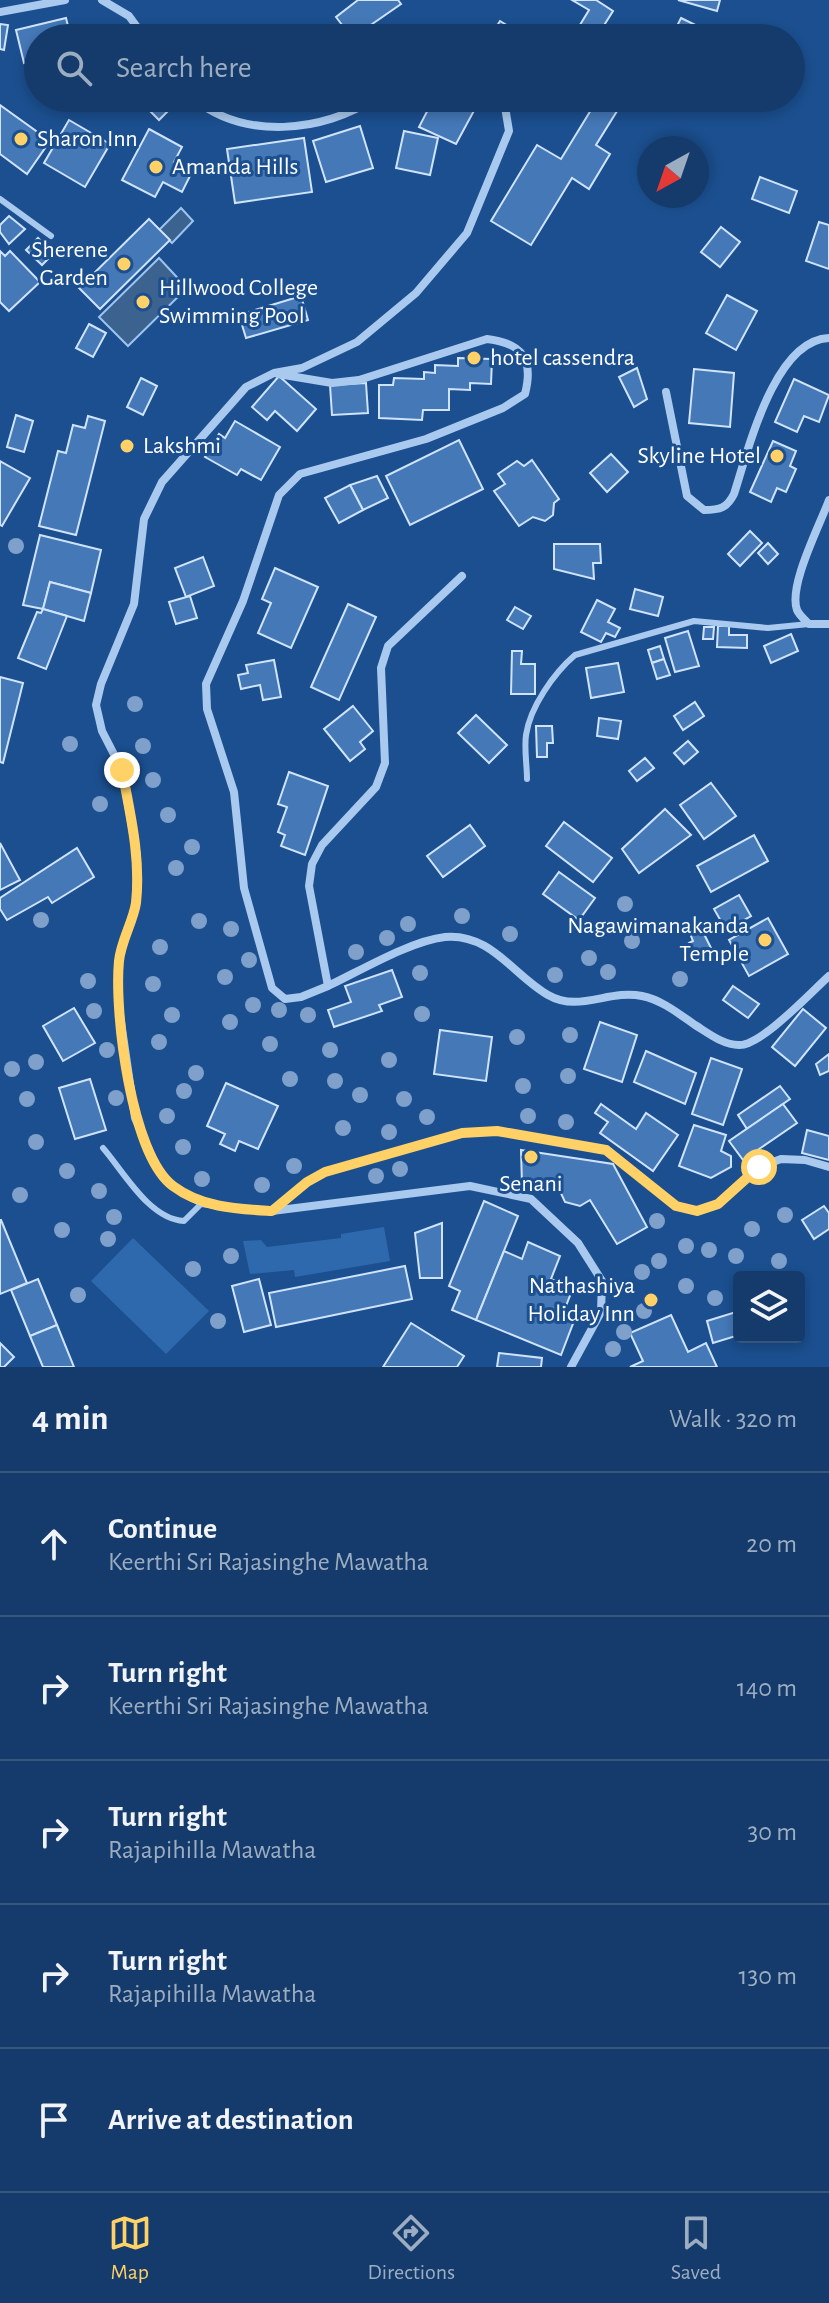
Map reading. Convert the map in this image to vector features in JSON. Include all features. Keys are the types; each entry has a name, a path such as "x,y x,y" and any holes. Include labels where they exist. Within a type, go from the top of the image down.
{"street":[{"path":"0,12 65,0"},
{"path":"102,0 129,16 135,24"},
{"path":"214,112 244,124 307,127 350,112"},
{"path":"506,112 509,131 494,174 467,233 416,293 357,342 302,368 274,373 246,387 162,482 144,519 134,604 101,684 96,705 102,731 122,770 137,856 136,904 119,958 118,1001 135,1118 157,1168 172,1186 202,1203 272,1211 470,1186 531,1199 578,1243 602,1281 601,1312 574,1365"},
{"path":"666,392 687,496 704,510 719,510 729,504 734,494 756,427 786,362 807,343 829,338"},
{"path":"274,373 332,383 359,380 487,339 507,341 522,353 530,373 525,394 503,408 426,439 300,474 279,495 243,601 206,684 207,709 229,768 244,888 272,988 285,999 301,997 444,937 471,939 505,958 558,1001 580,1003 620,995 641,996 661,1003 721,1041 740,1046 758,1039 829,976"},
{"path":"829,500 798,580 795,598 797,612 809,624 829,624"},
{"path":"328,986 309,886 312,864 322,845 376,787 385,763 387,740 381,668 388,646 462,576"},
{"path":"272,1211 307,1182 325,1172 462,1133 497,1131 606,1150 676,1206 697,1211 718,1204 759,1167 781,1159 805,1160 829,1167"}],"lane":[{"path":"0,199 51,236"},
{"path":"527,779 525,737 530,720 561,667 575,655 694,621 768,628 809,624"},
{"path":"103,1148 155,1210 164,1215 184,1221 202,1203"}],"shaded area":[{"path":"181,208 193,221 172,243 159,230"},
{"name":"Hillwood College Swimming Pool","path":"159,258 187,288 128,346 99,317"},
{"path":"384,1227 390,1261 295,1277 294,1270 250,1274 243,1241 261,1240 267,1247 341,1238 341,1234"},
{"path":"133,1238 209,1311 166,1354 91,1281"}],"building":[{"path":"358,0 398,0 401,4 372,24 341,24 336,17"},
{"path":"572,0 596,0 613,11 605,24 580,24 589,10"},
{"path":"678,0 720,0 717,11"},
{"path":"66,18 68,24 41,24"},
{"path":"681,18 693,24 678,24"},
{"path":"0,24 8,25 4,50 0,49"},
{"path":"24,28 24,63 16,30"},
{"path":"0,105 50,141 27,174 0,154"},
{"path":"151,112 167,112 159,120"},
{"path":"427,112 473,112 456,144 419,127"},
{"path":"590,112 616,112 596,145 610,154 589,189 572,178 531,245 491,221 537,145 561,159"},
{"path":"69,120 110,144 85,187 44,163"},
{"path":"360,126 373,168 326,182 313,141"},
{"name":"Amanda Hills","path":"149,129 182,147 174,162 192,172 182,192 163,182 155,197 122,180"},
{"path":"404,131 438,138 430,175 396,168"},
{"path":"304,138 312,192 235,203 227,149"},
{"path":"760,177 797,191 789,213 752,199"},
{"path":"9,216 25,229 9,244 0,232 0,225"},
{"name":"Sherene Garden","path":"149,219 170,240 100,309 79,288"},
{"path":"819,222 829,225 829,269 806,261"},
{"path":"721,227 740,242 720,267 701,252"},
{"path":"38,238 54,253 42,265 26,250"},
{"path":"0,251 5,256 10,251 40,282 9,311 0,302"},
{"path":"727,295 757,311 736,350 706,333"},
{"path":"301,296 308,320 246,338 239,315"},
{"path":"89,324 106,333 93,357 76,348"},
{"path":"458,358 492,359 491,384 470,383 470,390 449,389 449,410 423,410 422,420 379,418 379,385 393,385 394,378 424,379 424,372 435,373 435,365 458,366"},
{"path":"637,368 647,399 634,407 619,377"},
{"path":"694,369 734,373 730,427 689,423"},
{"path":"279,376 316,409 297,431 275,411 267,420 252,407"},
{"path":"141,378 157,386 143,415 127,407"},
{"path":"794,379 829,395 819,422 804,416 797,432 775,422"},
{"path":"366,383 368,413 332,415 330,385"},
{"path":"16,415 33,421 24,452 7,447"},
{"path":"88,416 105,421 76,535 39,526 58,451 66,453 73,425 85,428"},
{"path":"235,421 280,447 261,480 241,469 237,475 205,457 219,434 225,438"},
{"path":"459,440 483,489 410,525 386,476"},
{"path":"773,441 796,451 790,466 796,469 786,492 777,488 771,502 750,492"},
{"path":"611,454 628,472 607,492 590,473"},
{"path":"532,460 559,499 554,503 553,515 545,521 533,517 519,526 494,491 505,484 498,474 517,461 524,466"},
{"path":"0,461 30,478 2,526 0,525"},
{"path":"377,476 388,498 363,510 350,485"},
{"path":"350,485 363,510 339,523 325,498"},
{"path":"750,531 762,543 740,566 728,554"},
{"path":"40,535 101,550 91,593 50,582 43,609 23,605"},
{"path":"768,543 778,554 768,564 758,553"},
{"path":"554,544 600,544 601,563 593,563 594,579 554,569"},
{"path":"203,557 214,586 186,597 175,568"},
{"path":"275,568 318,587 291,648 258,633 271,603 262,599"},
{"path":"50,582 91,593 84,621 43,609"},
{"path":"635,589 663,597 658,616 630,609"},
{"path":"190,596 197,618 176,624 169,602"},
{"path":"597,600 615,609 608,622 620,628 615,637 606,633 601,642 581,632"},
{"path":"348,604 376,617 339,700 311,687"},
{"path":"515,607 531,616 523,629 507,620"},
{"path":"43,609 67,616 46,669 18,658 37,612 41,613"},
{"path":"718,626 729,626 729,635 747,635 747,648 717,647"},
{"path":"704,627 714,627 713,639 703,639"},
{"path":"688,631 699,666 675,672 665,638"},
{"path":"791,634 798,651 771,663 764,646"},
{"path":"660,646 664,659 652,663 648,650"},
{"path":"512,651 522,651 521,664 535,664 535,694 511,694"},
{"path":"664,659 670,675 657,679 652,663"},
{"path":"274,660 281,697 263,700 260,685 241,689 238,675 248,673 246,665"},
{"path":"618,663 624,692 591,698 586,668"},
{"path":"0,677 23,683 3,763 0,762"},
{"path":"695,702 704,716 683,730 674,716"},
{"path":"353,706 373,731 360,742 365,749 350,761 324,729"},
{"path":"476,715 507,745 489,763 458,733"},
{"path":"599,718 621,721 618,739 597,736"},
{"path":"536,726 552,726 553,743 547,743 547,757 537,757"},
{"path":"688,741 698,752 684,764 674,753"},
{"path":"645,758 654,768 637,781 629,771"},
{"path":"289,772 328,786 305,855 281,846 285,835 278,832 287,807 278,804"},
{"path":"711,783 736,816 704,839 680,805"},
{"path":"665,809 691,835 639,873 622,849"},
{"path":"564,822 612,858 593,882 546,846"},
{"path":"470,825 485,846 443,877 427,856"},
{"path":"754,835 768,861 711,892 697,866"},
{"path":"0,843 20,880 0,890"},
{"path":"77,848 94,877 52,903 48,897 7,920 0,909 0,898"},
{"path":"559,872 595,898 579,920 543,894"},
{"path":"739,895 751,916 726,930 714,909"},
{"path":"768,918 788,954 749,976 729,940"},
{"path":"700,926 716,958 704,962 699,952 694,954 689,943 693,941 689,931"},
{"path":"392,970 402,997 379,1005 382,1011 334,1027 328,1010 351,1002 345,986"},
{"path":"733,986 759,1004 748,1018 723,1000"},
{"path":"74,1008 95,1043 63,1061 43,1026"},
{"path":"803,1009 826,1028 795,1066 772,1047"},
{"path":"600,1022 637,1035 622,1082 584,1069"},
{"path":"440,1030 492,1037 486,1081 434,1074"},
{"path":"646,1051 696,1073 685,1104 634,1082"},
{"path":"829,1054 829,1071 820,1075 816,1064"},
{"path":"711,1058 742,1069 723,1125 692,1114"},
{"path":"90,1079 106,1130 75,1139 59,1088"},
{"path":"226,1083 278,1106 258,1149 239,1141 235,1151 220,1144 225,1134 207,1126"},
{"path":"780,1086 790,1099 747,1129 738,1115"},
{"path":"601,1104 636,1129 646,1113 678,1135 653,1171 600,1133 608,1122 595,1113"},
{"path":"783,1104 797,1123 743,1160 729,1141"},
{"path":"694,1125 726,1135 721,1151 731,1156 731,1167 711,1178 679,1166"},
{"path":"807,1130 829,1136 829,1160 802,1153"},
{"path":"521,1150 613,1164 647,1227 617,1244 590,1200 580,1206 565,1202 559,1189 522,1185"},
{"path":"484,1201 518,1216 476,1320 452,1310 460,1291 449,1286"},
{"path":"824,1206 829,1213 829,1229 814,1239 802,1220"},
{"path":"0,1220 27,1283 0,1294"},
{"path":"442,1223 442,1278 420,1278 415,1233"},
{"path":"528,1242 560,1256 551,1279 573,1288 562,1316 574,1321 561,1355 476,1320 504,1251 522,1259"},
{"path":"405,1266 412,1299 276,1327 269,1293"},
{"path":"38,1279 57,1325 30,1336 11,1290"},
{"path":"259,1279 271,1325 244,1332 232,1286"},
{"path":"733,1313 733,1337 713,1343 707,1321"},
{"path":"671,1315 688,1352 706,1343 717,1367 630,1367 643,1361 630,1333"},
{"path":"411,1323 464,1356 457,1367 383,1367"},
{"path":"57,1325 74,1367 43,1367 30,1336"},
{"path":"0,1343 14,1357 4,1367 0,1367"},
{"path":"499,1353 542,1358 541,1367 497,1367"}],"place":[{"name":"Sharon Inn","path":"21,139"},
{"name":"Amanda Hills","path":"156,167"},
{"name":"Sherene Garden","path":"124,264"},
{"name":"Hillwood College Swimming Pool","path":"143,302"},
{"name":"hotel cassendra","path":"474,358"},
{"name":"Lakshmi","path":"127,446"},
{"name":"Skyline Hotel","path":"777,456"},
{"name":"Nagawimanakanda Temple","path":"765,940"},
{"name":"Senani","path":"531,1157"},
{"name":"Nathashiya Holiday Inn","path":"651,1300"}],"route":[{"path":"122,770 137,856 136,904 119,958 118,1001 135,1118 157,1168 172,1186 202,1203 272,1211 307,1182 344,1165 462,1133 497,1131 606,1150 676,1206 697,1211 718,1204 759,1167"}]}
